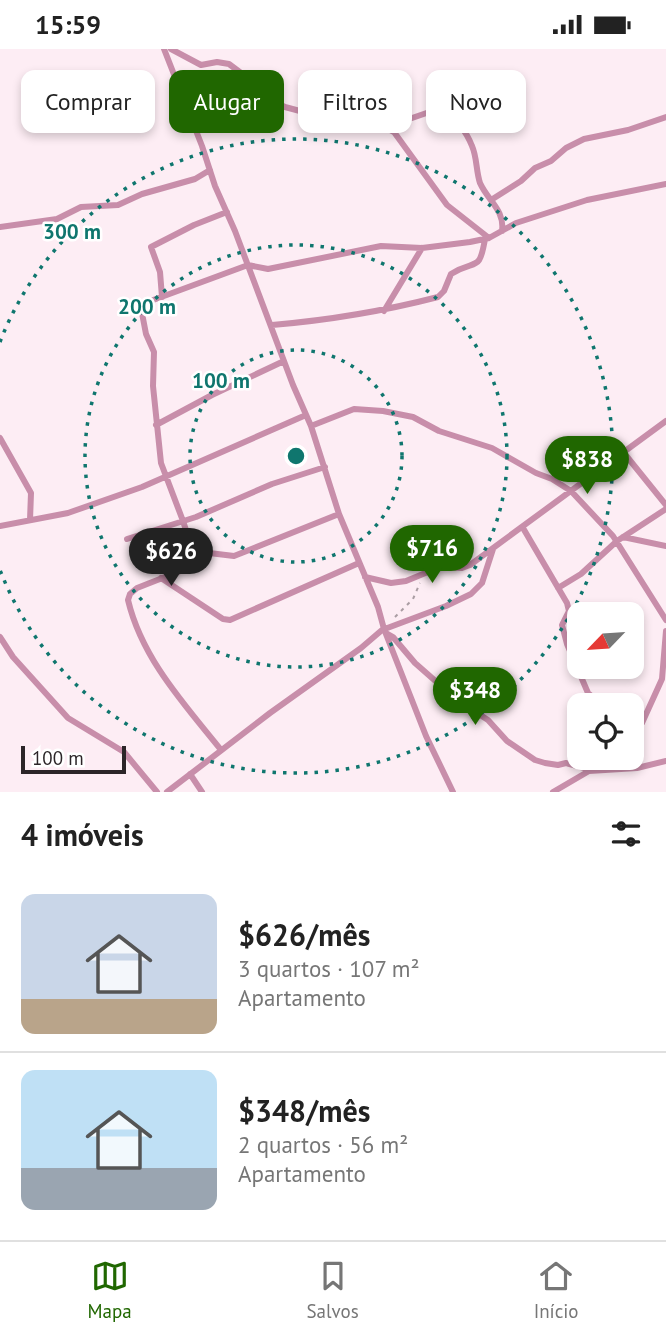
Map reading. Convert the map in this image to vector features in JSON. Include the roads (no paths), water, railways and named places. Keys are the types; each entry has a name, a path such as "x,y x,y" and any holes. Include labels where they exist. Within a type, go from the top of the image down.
{"street":[{"path":"164,49 311,426 339,514 378,607 426,736 453,792"},
{"path":"171,49 201,65 217,62 229,64 241,73 250,90 298,110"},
{"path":"412,118 441,108 446,110 461,128 472,146 481,186 501,214 502,231"},
{"path":"491,200 521,181 535,167 551,161 566,148 584,139 628,130 666,117"},
{"path":"395,133 454,212 487,238"},
{"path":"0,227 57,219 81,207 118,205 142,194 195,179 209,170"},
{"path":"221,750 156,666 129,604 128,596 134,591 193,566 196,561 160,463 153,386 154,352 146,334 141,308 145,303 248,265 268,269 381,246 422,248 487,238 516,223 587,200 666,184"},
{"path":"162,297 160,272 151,247 227,212"},
{"path":"272,325 384,311 438,297 444,291 451,274 482,259 487,238"},
{"path":"384,311 422,248"},
{"path":"156,425 284,361"},
{"path":"311,426 354,409 413,417 439,431 492,448 552,479 571,491 620,539 645,590 666,620"},
{"path":"0,526 68,513 166,477 306,415"},
{"path":"365,577 391,583 440,567 466,567 523,528 666,421"},
{"path":"0,439 31,493 30,520"},
{"path":"558,588 581,574 620,539 666,507 624,453"},
{"path":"127,539 183,521 272,484 325,467"},
{"path":"194,555 201,552 234,556 339,514"},
{"path":"523,528 569,611 562,625 567,644 588,693"},
{"path":"620,539 666,546"},
{"path":"167,792 386,629 471,594 482,583 494,548"},
{"path":"162,578 223,619 230,620 359,563"},
{"path":"386,629 415,663 457,700 488,720 507,741 535,760 558,765 566,763 586,771 603,770"},
{"path":"644,719 662,679 666,631"},
{"path":"0,637 13,657 68,718 124,752 157,792"},
{"path":"644,766 666,761"},
{"path":"552,792 586,771"},
{"path":"190,774 202,792"}]}
